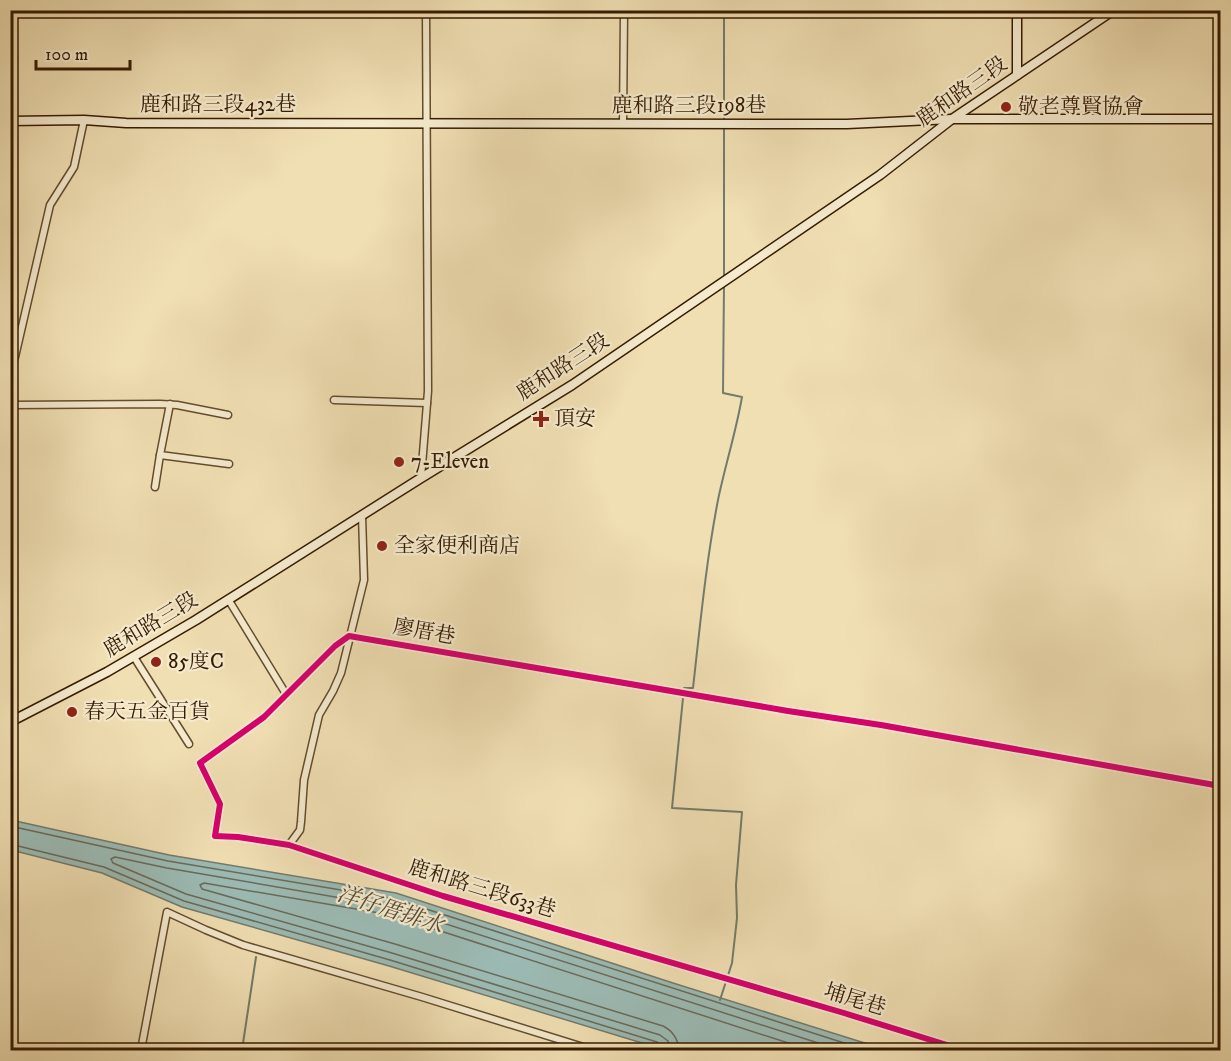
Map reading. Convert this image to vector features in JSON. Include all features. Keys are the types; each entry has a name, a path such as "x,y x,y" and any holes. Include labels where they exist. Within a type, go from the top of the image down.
{"main road":[{"path":"1017,10 1017,75"},
{"name":"鹿和路三段","path":"10,722 134,657 572,385 880,175 951,119 1114,10"},
{"name":"鹿和路三段198巷","path":"426,124 837,124 951,119 1221,119"},
{"name":"鹿和路三段432巷","path":"10,121 426,124"}],"street":[{"path":"421,478 427,403 426,10"},
{"path":"623,124 624,10"},
{"path":"10,370 50,205 74,167 84,120"},
{"path":"334,399 427,403"},
{"path":"155,487 170,404"},
{"path":"10,405 170,404 228,415"},
{"path":"160,455 229,464"},
{"path":"289,845 300,830 302,822 304,780 319,715 341,673 364,580 362,515"},
{"path":"228,599 286,694 349,636"},
{"name":"廖厝巷","path":"349,636 881,725 1221,786"},
{"path":"134,657 189,744"},
{"name":"鹿和路三段633巷","path":"286,694 264,717 200,764 220,804 215,836 289,845 443,896 737,982"},
{"path":"141,1050 167,912 243,945 593,1050"},
{"name":"埔尾巷","path":"737,982 963,1050"}],"water":[{"name":"洋仔厝排水","path":"11,820 169,855 396,893 887,1050 665,1050 389,966 182,907 102,873 11,850"}],"waterway":[{"path":"724,10 724,122"},
{"path":"724,127 724,278"},
{"path":"720,1000 732,963 737,918 736,885 742,812 672,808 684,688 693,688 714,523 742,397 723,393 724,283"},
{"path":"242,1050 256,957"}],"cycle path":[{"path":"963,1050 443,896 289,845 215,836 220,804 200,763 264,717 335,646 349,636 881,725 1220,786"}],"place":[{"name":"敬老尊賢協會","path":"1006,107"},
{"name":"頂安","path":"541,419"},
{"name":"7-Eleven","path":"399,462"},
{"name":"全家便利商店","path":"382,546"},
{"name":"85度C","path":"156,662"},
{"name":"春天五金百貨","path":"72,712"}]}
